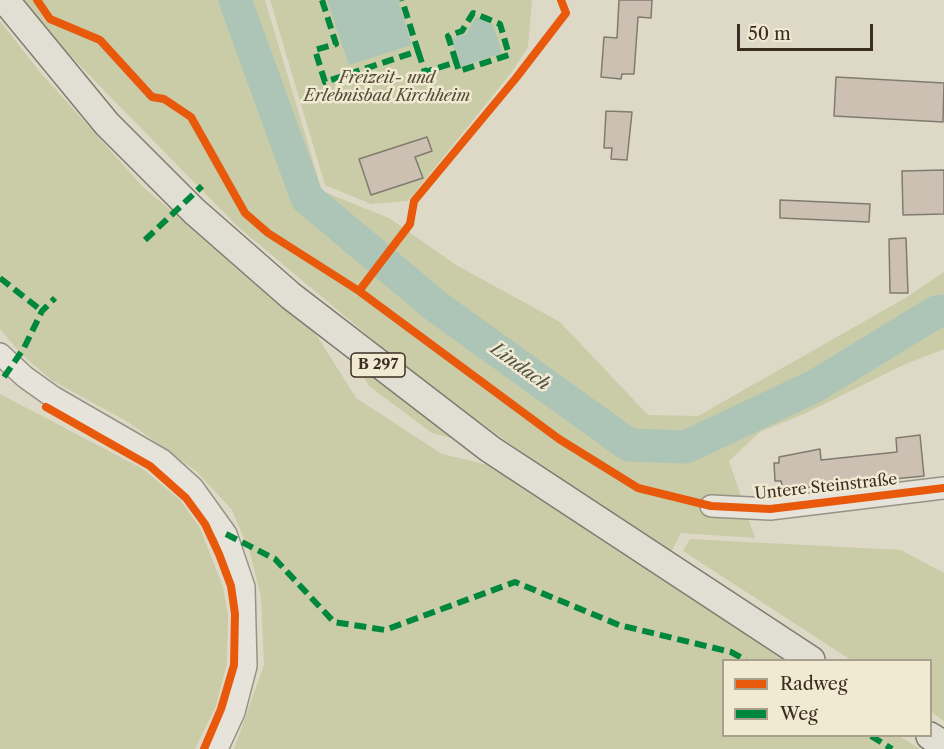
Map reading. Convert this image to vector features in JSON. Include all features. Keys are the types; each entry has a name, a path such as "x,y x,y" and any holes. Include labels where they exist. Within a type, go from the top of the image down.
{"main road":[{"name":"B 297","path":"5,0 107,124 194,211 291,296 490,449 809,659"}],"street":[{"path":"0,354 25,377 53,397 162,460 193,488 226,534 244,587 246,666 234,712 217,749"},
{"name":"Untere Steinstraße","path":"711,506 770,509 944,488"}],"green space":[{"path":"23,0 265,0 322,191 389,218 456,265 560,322 648,415 698,416 907,297 944,272 944,349 903,365 808,412 760,432 729,461 755,538 681,533 669,556 426,384 237,226 45,30"},
{"name":"Freizeit- und Erlebnisbad Kirchheim","path":"270,0 532,0 528,47 511,73 408,201 371,204 325,185"},
{"path":"0,21 40,72 143,187 312,328 356,398 442,454 492,466 783,659 722,659 722,737 901,737 920,749 234,749 264,665 261,597 250,553 232,510 196,471 128,422 53,381 21,354 0,329"},
{"path":"355,362 451,438 432,433 369,386"},
{"path":"0,394 143,469 180,500 200,528 223,587 228,615 227,663 216,706 195,749 0,749"},
{"path":"690,539 901,550 944,573 944,721 932,713 932,659 849,659 683,551"}],"shaded area":[{"path":"327,0 398,0 412,45 349,65"},
{"path":"476,17 493,25 502,53 461,67 451,39 466,34"}],"building":[{"path":"619,0 652,0 651,18 638,17 634,74 622,74 621,79 601,77 604,37 617,38"},
{"path":"836,77 944,83 943,122 834,116"},
{"path":"606,111 632,112 627,160 611,159 612,148 604,148"},
{"path":"427,137 432,151 415,157 423,178 371,195 359,159"},
{"path":"944,170 944,214 903,215 902,171"},
{"path":"780,200 870,204 869,222 780,218"},
{"path":"906,238 908,293 890,293 889,239"},
{"path":"920,435 924,476 783,490 781,481 775,481 774,463 779,463 779,457 820,449 821,460 897,452 896,438"}],"waterway":[{"name":"Lindach","path":"235,0 307,198 437,307 629,445 686,447 815,386 936,312 944,311"}],"marked path":[{"path":"322,0 336,44 315,50 325,82 418,51 402,0"},
{"path":"418,51 425,72 456,62 448,36 462,31 473,13 500,24 509,55 459,71 456,62"},
{"path":"145,240 202,186"},
{"path":"0,278 42,311"},
{"path":"4,377 24,348 42,311 55,298"},
{"path":"226,534 275,559 334,622 385,630 515,582 619,625 731,652 744,659"},
{"path":"873,737 892,749"}],"cycle path":[{"path":"37,0 50,19 100,40 152,97 164,99 191,117 245,213 268,233 359,291 559,439 638,488 711,506 770,509 944,488"},
{"path":"359,291 410,224 414,201 516,78 566,13 561,0"},
{"path":"46,407 150,466 186,498 205,524 219,554 231,586 235,614 234,665 221,709 204,749"}]}
